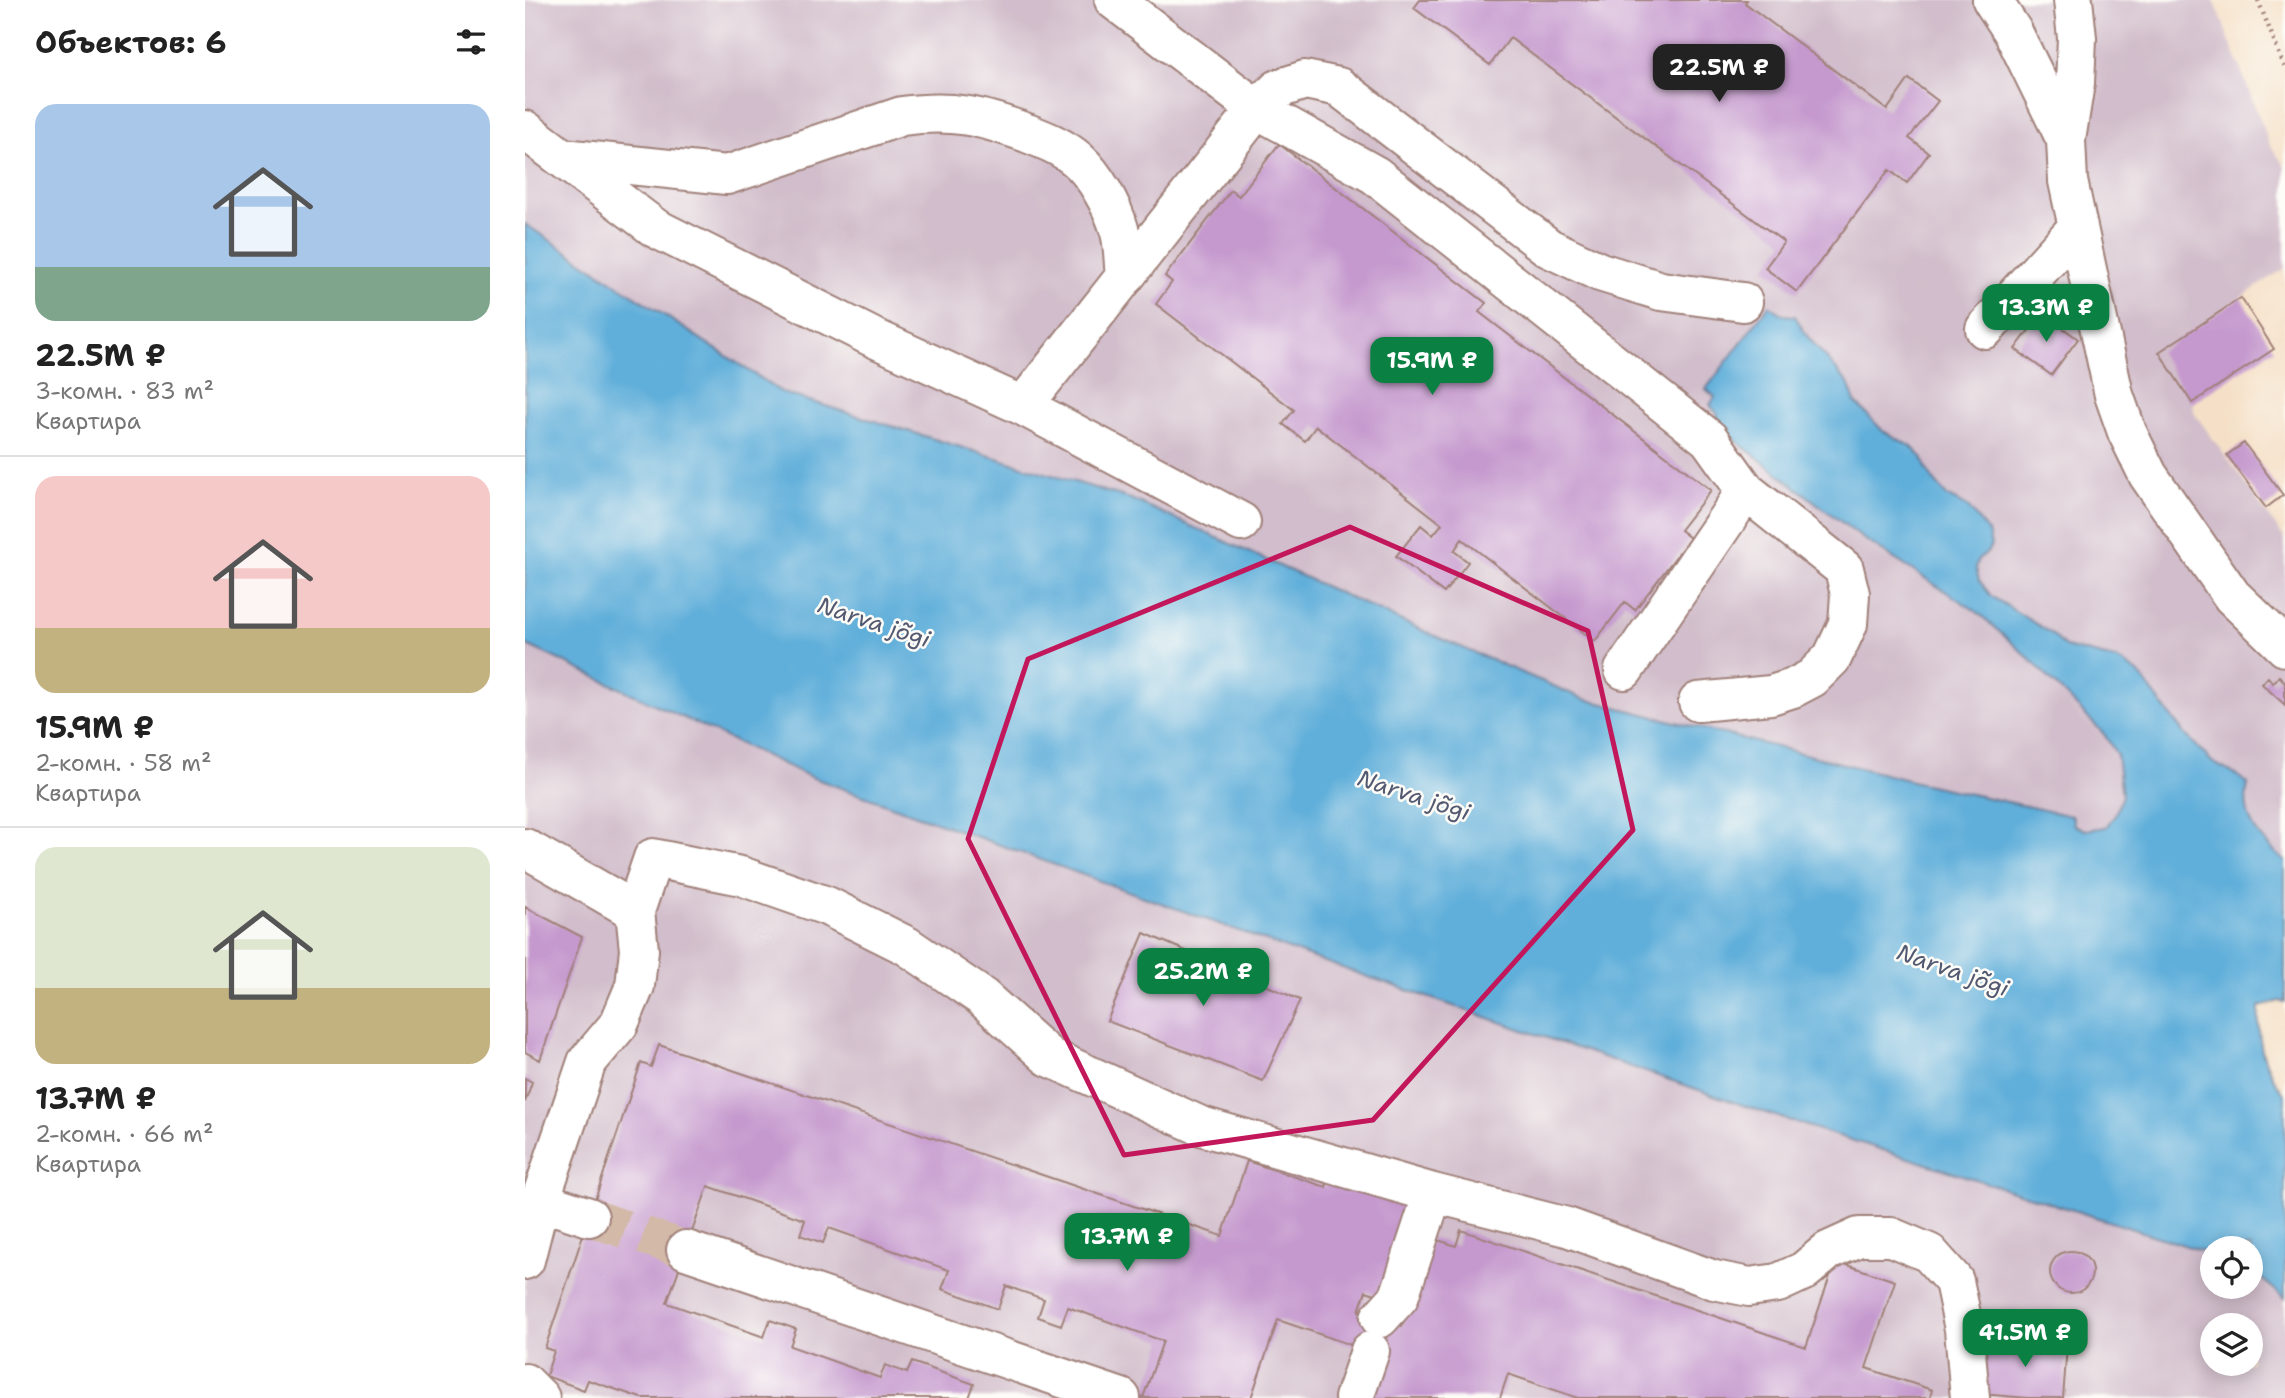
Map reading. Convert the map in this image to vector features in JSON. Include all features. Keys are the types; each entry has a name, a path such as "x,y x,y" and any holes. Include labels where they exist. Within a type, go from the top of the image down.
{"lane":[{"path":"1114,0 1257,109 1386,183 1709,439 1746,491 1844,569 1850,594 1848,624 1832,658 1812,678 1771,695 1698,702"},
{"path":"1992,0 2013,32 2067,140"},
{"path":"2073,0 2077,38 2075,83 2067,140 2068,181 2114,395 2127,432 2148,475 2232,596 2285,647"},
{"path":"1023,406 1257,109 1278,89 1305,80 1339,88 1549,248 1600,272 1661,291 1743,302"},
{"path":"563,158 727,175 902,116 954,113 987,118 1054,144 1079,161 1099,184 1119,229 1125,276"},
{"path":"525,130 655,228 871,337 1023,406 1241,522"},
{"path":"1985,329 2078,227"},
{"path":"1624,670 1746,491"},
{"path":"525,848 635,911"},
{"path":"525,1261 540,1200 587,1062 619,1024 635,986 639,950 635,911 653,858 741,876 827,906 907,946 971,990 1049,1057 1201,1126 1433,1193 1567,1227 1714,1280 1749,1287 1787,1279 1804,1271 1828,1251 1859,1237 1891,1237 1929,1253 1954,1281 1964,1329 1970,1398"},
{"path":"1354,1398 1375,1335 1399,1297 1433,1193"},
{"path":"540,1200 589,1217"},
{"path":"686,1250 1121,1398"},
{"path":"525,1383 540,1398"}],"path":[{"path":"2258,0 2285,68"}],"highlighted area":[{"path":"1350,527 1588,631 1633,830 1373,1120 1124,1155 968,839 1028,659"}],"shaded area":[{"path":"525,0 2214,0 2269,143 2285,167 2285,268 2159,352 2192,403 2195,414 2285,539 2285,869 2106,827 2085,830 2074,825 2071,816 1920,783 1584,699 1444,640 1131,499 783,393 525,224"},
{"path":"525,644 811,777 1319,960 1769,1114 2200,1250 2200,1299 2263,1299 2263,1280 2285,1298 2285,1398 525,1398"}],"water":[{"name":"Narva jõgi","path":"525,224 783,393 1131,499 1444,640 1584,699 1920,783 2072,816 2074,825 2085,830 2106,827 2116,813 2122,795 2117,755 2104,734 2029,658 1976,611 1862,538 1711,422 1718,415 1710,405 1715,397 1706,389 1769,305 1784,315 1795,316 1807,336 1848,383 1855,402 1883,431 1911,446 1922,457 1934,481 1948,497 1968,507 1988,532 1991,545 1987,553 1979,558 1976,568 1979,580 1991,596 2052,634 2065,647 2118,660 2138,673 2183,732 2212,762 2248,784 2247,808 2254,828 2285,861 2285,1002 2259,1007 2259,1020 2263,1054 2271,1074 2285,1095 2285,1298 2263,1280 2263,1236 2200,1236 2200,1250 1769,1114 1319,960 811,777 525,644"}],"building":[{"path":"1420,0 1747,0 1745,3 1887,110 1909,79 1938,101 1909,138 1929,153 1907,183 1889,170 1797,292 1765,268 1784,242 1510,38 1490,65 1414,8"},
{"path":"1279,144 1486,303 1479,312 1711,490 1680,530 1690,538 1635,610 1625,602 1595,641 1462,539 1454,551 1468,562 1444,593 1396,556 1421,525 1433,535 1442,524 1316,426 1305,441 1283,424 1294,410 1156,304 1172,282 1165,276 1231,190 1239,196"},
{"path":"2241,298 2274,349 2192,403 2159,352"},
{"path":"2042,313 2078,339 2051,375 2015,349"},
{"path":"2244,443 2283,495 2266,508 2227,455"},
{"path":"2279,676 2285,682 2285,705 2262,684 2268,677 2273,683"},
{"path":"525,907 582,937 540,1060 525,1052"},
{"path":"1144,933 1300,1000 1263,1081 1107,1021"},
{"path":"659,1045 1222,1236 1247,1161 1326,1187 1329,1178 1416,1207 1385,1297 1366,1291 1359,1311 1402,1326 1432,1238 1456,1246 1461,1230 1806,1347 1835,1261 1895,1281 1866,1368 1932,1390 1930,1398 1578,1398 1508,1374 1500,1398 1366,1398 1381,1355 1278,1320 1251,1398 1143,1398 1163,1341 1068,1307 1061,1325 1038,1317 1044,1299 1006,1286 998,1309 942,1289 949,1270 829,1228 823,1243 800,1235 805,1220 708,1186 667,1303 764,1337 770,1320 796,1329 790,1346 880,1378 885,1365 907,1373 912,1362 974,1384 969,1398 641,1398 588,1380 584,1390 546,1376 554,1351 545,1348 641,1063 651,1067"},
{"path":"525,1078 532,1082 525,1102"},
{"path":"2071,1251 2086,1257 2092,1272 2086,1287 2071,1293 2056,1287 2050,1272 2056,1257"},
{"path":"2029,1334 2067,1346 2063,1398 1982,1394 1982,1352"}],"tunnel":[{"path":"589,1217 686,1250"}]}
